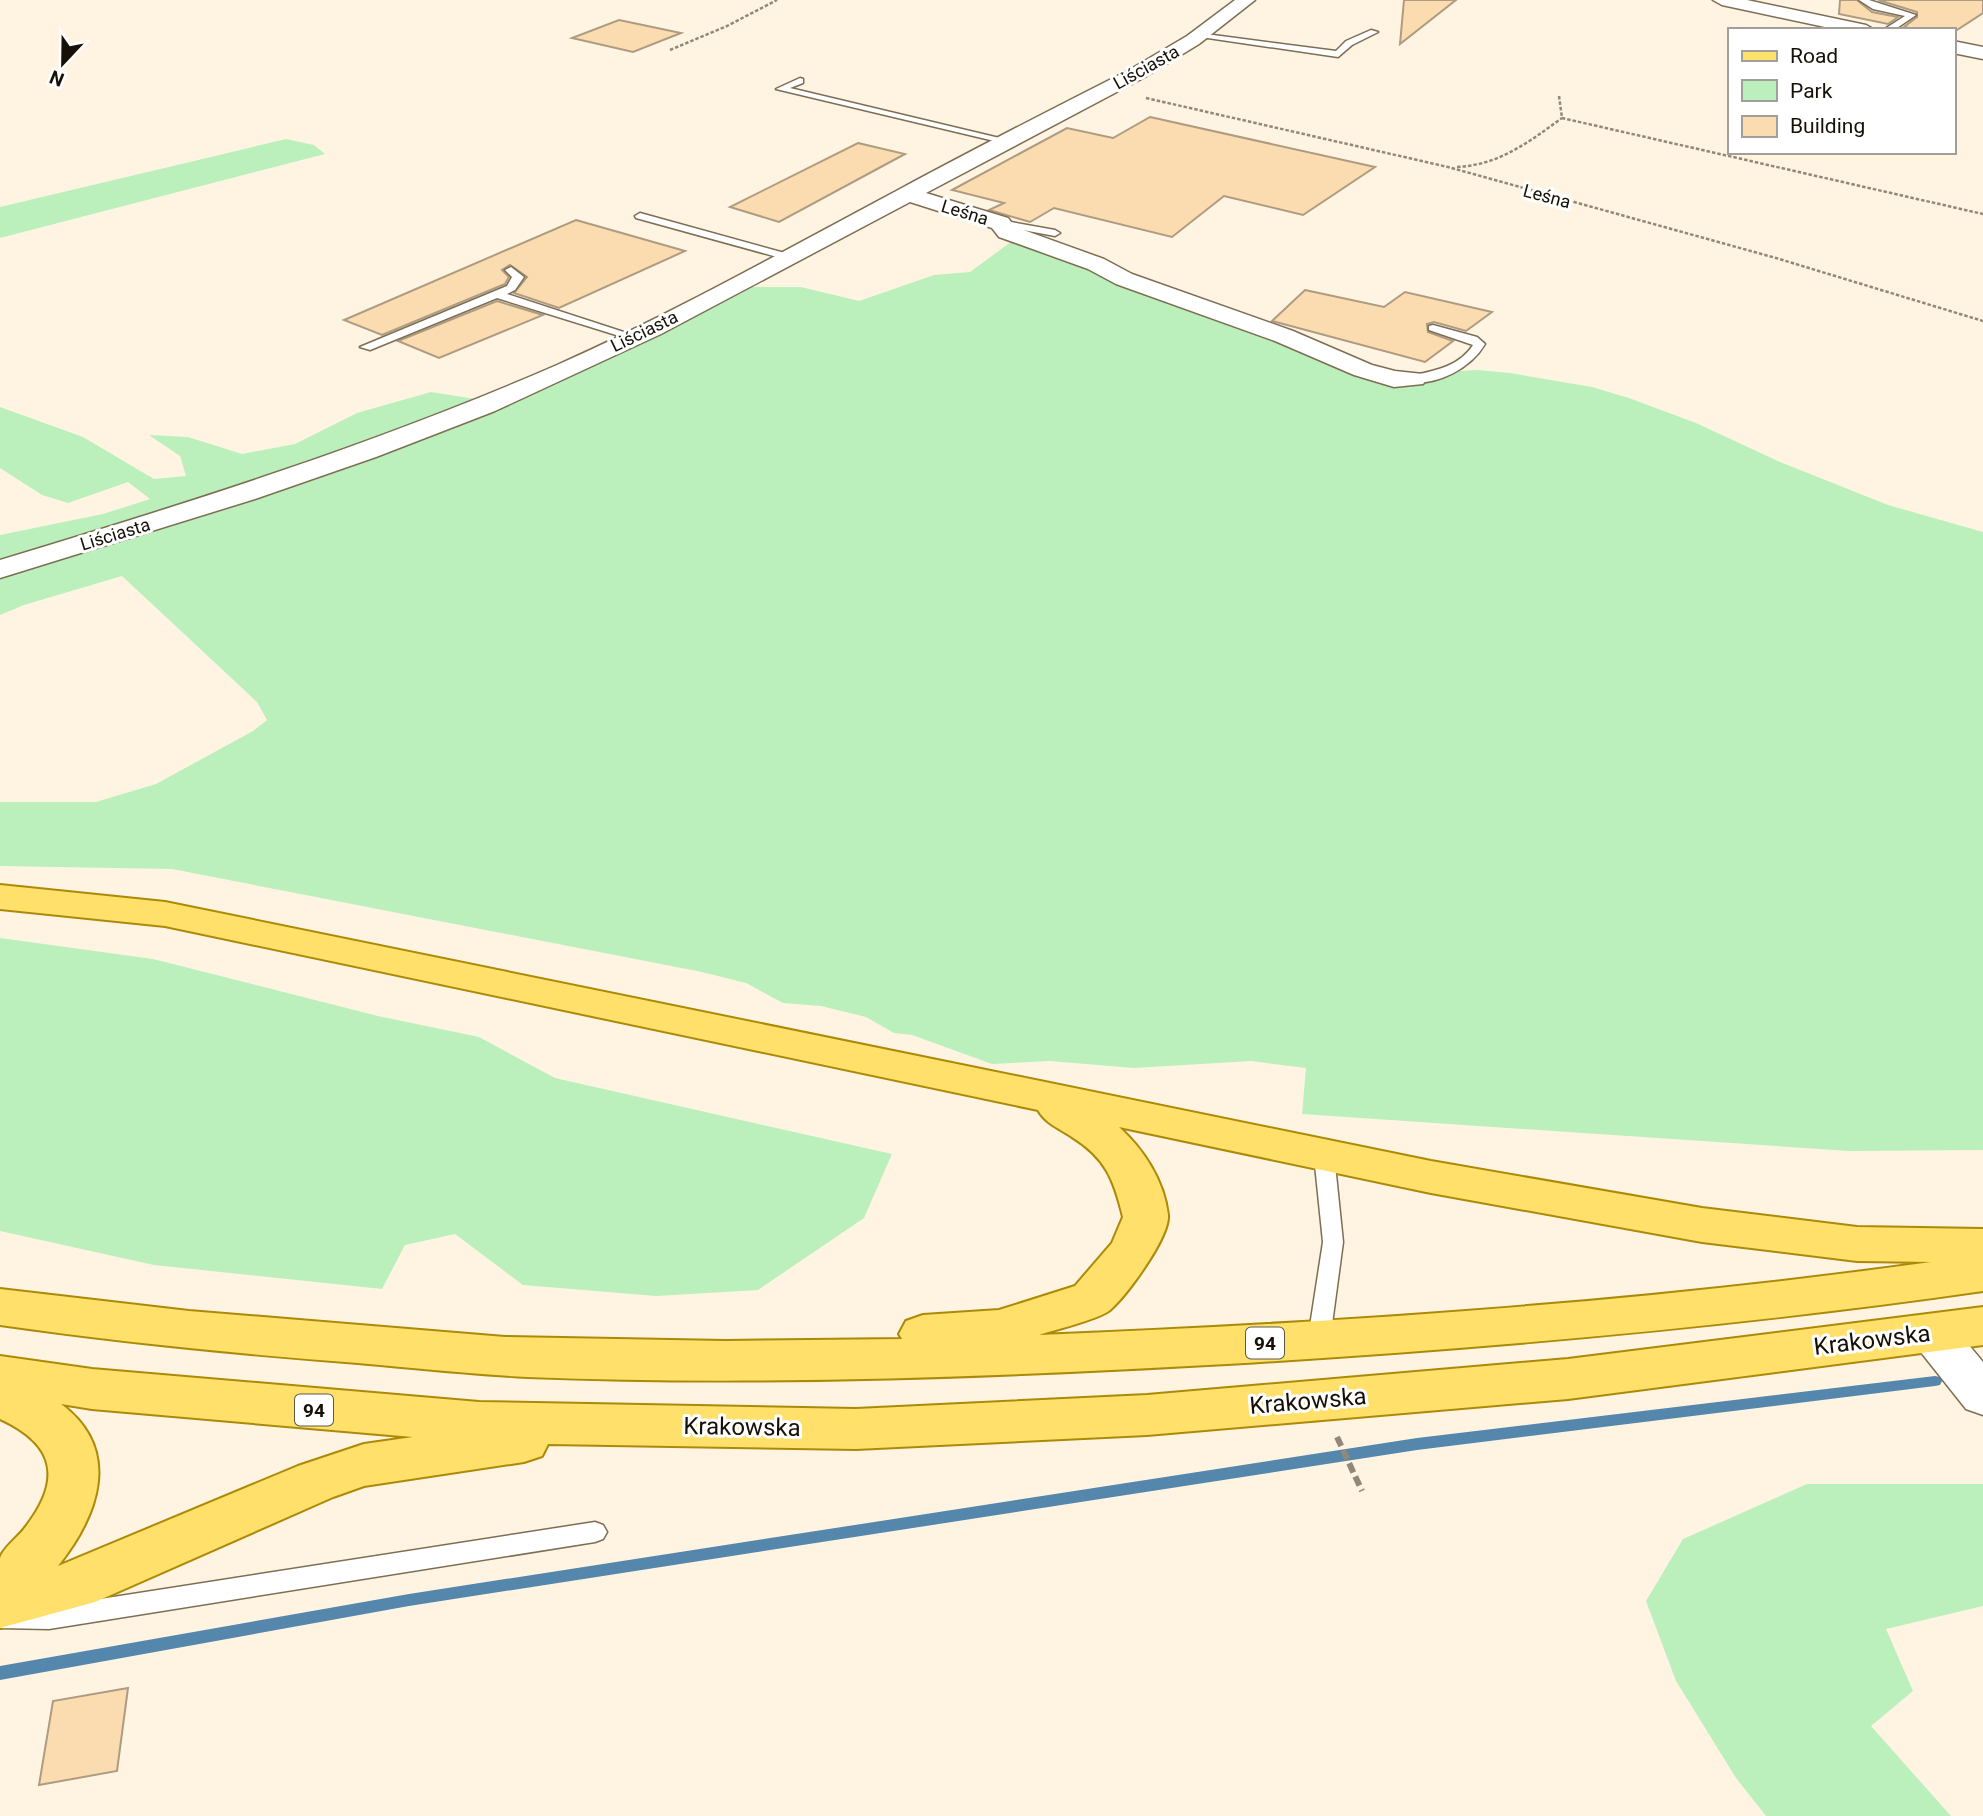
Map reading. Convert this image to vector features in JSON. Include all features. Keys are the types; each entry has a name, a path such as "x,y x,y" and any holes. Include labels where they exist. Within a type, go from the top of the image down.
{"main road":[{"path":"0,897 165,914 1431,1177 1702,1224 1857,1244 1983,1246"},
{"path":"543,1358 999,1329 1092,1299 1132,1252 1146,1217 1138,1187 1125,1158 1094,1130 1041,1098"},
{"name":"94","path":"0,1307 284,1339 543,1358 834,1362 1071,1354 1449,1332 1679,1312 1983,1273"},
{"name":"Krakowska","path":"630,1426 856,1429 1147,1415 1568,1379 1983,1326"},
{"name":"94","path":"0,1376 92,1389 360,1413 479,1422 630,1426"},
{"path":"0,1397 51,1424 72,1453 75,1478 62,1519 16,1576 0,1590"},
{"path":"0,1604 76,1585 316,1480 364,1465 630,1426"}],"street":[{"name":"Liściasta","path":"0,569 204,507 392,440 486,404 633,337 1138,73 1198,36 1245,0"},
{"path":"1722,0 1856,28"},
{"path":"1955,47 1983,53"},
{"name":"Leśna","path":"906,194 1000,223 1007,232 1096,264 1124,279 1284,336 1363,370 1394,379 1414,379"},
{"path":"1932,1332 1983,1396"}],"lane":[{"path":"1863,0 1876,7 1912,15 1890,28"},
{"path":"1198,36 1338,54 1349,43 1374,32"},
{"path":"800,81 781,89 1007,141"},
{"path":"640,216 788,257"},
{"path":"1000,223 1055,233"},
{"path":"366,347 511,288 519,277 511,270"},
{"path":"496,294 633,337"},
{"path":"1414,379 1441,373 1468,358 1478,349 1479,344 1473,339 1433,328"},
{"path":"1319,1339 1333,1242 1324,1155"},
{"path":"0,1617 49,1618 595,1532"}],"path":[{"path":"670,50 727,26 777,0"},
{"name":"Leśna","path":"1106,89 1448,167 1776,258 1983,321"},
{"path":"1559,96 1562,118"},
{"path":"1448,167 1473,167 1491,163 1515,152 1562,118 1983,214"},
{"path":"1333,1430 1362,1491"}],"green space":[{"path":"286,139 314,145 325,154 0,238 0,207"},
{"path":"1015,239 1280,339 1329,365 1358,374 1433,380 1460,371 1477,370 1592,387 1696,423 1780,462 1888,505 1983,532 1983,1150 1849,1151 1302,1114 1306,1068 1251,1061 1134,1068 1049,1061 992,1064 912,1035 894,1033 866,1017 821,1006 783,1003 746,983 702,972 172,869 0,866 0,802 96,802 156,784 253,731 267,720 257,702 122,576 24,605 0,615 0,535 103,514 150,499 128,482 68,503 42,495 0,468 0,407 83,437 154,479 186,476 180,456 149,435 188,437 242,454 295,444 357,413 431,392 494,402 752,287 801,287 859,301 934,275 970,272"},
{"path":"0,938 153,959 378,1016 479,1037 555,1078 892,1154 864,1218 758,1290 656,1296 523,1285 455,1234 405,1245 382,1289 154,1265 0,1231"},
{"path":"1807,1484 1983,1484 1983,1606 1886,1629 1913,1691 1871,1726 1951,1816 1766,1816 1736,1778 1676,1681 1646,1601 1683,1539"}],"building":[{"path":"1404,0 1456,0 1400,44"},
{"path":"1840,0 1857,0 1872,12 1898,17 1888,24 1839,14"},
{"path":"1878,0 1983,0 1983,13 1957,30 1904,27 1917,17 1917,12"},
{"path":"619,20 681,33 633,52 572,38"},
{"path":"1150,117 1375,167 1303,215 1224,196 1172,237 1054,208 1030,222 989,210 1004,203 952,190 1067,128 1113,138"},
{"path":"858,143 905,154 779,222 730,207"},
{"path":"576,220 685,251 559,308 514,293 527,277 510,265 502,270 509,277 505,284 382,335 344,320"},
{"path":"1305,290 1384,307 1405,292 1492,312 1466,331 1434,322 1427,324 1428,332 1453,341 1425,362 1272,321"},
{"path":"497,301 543,315 439,358 398,341"},
{"path":"128,1688 117,1771 39,1785 53,1701"}],"waterway":[{"path":"0,1673 409,1600 1417,1444 1935,1381"}]}
